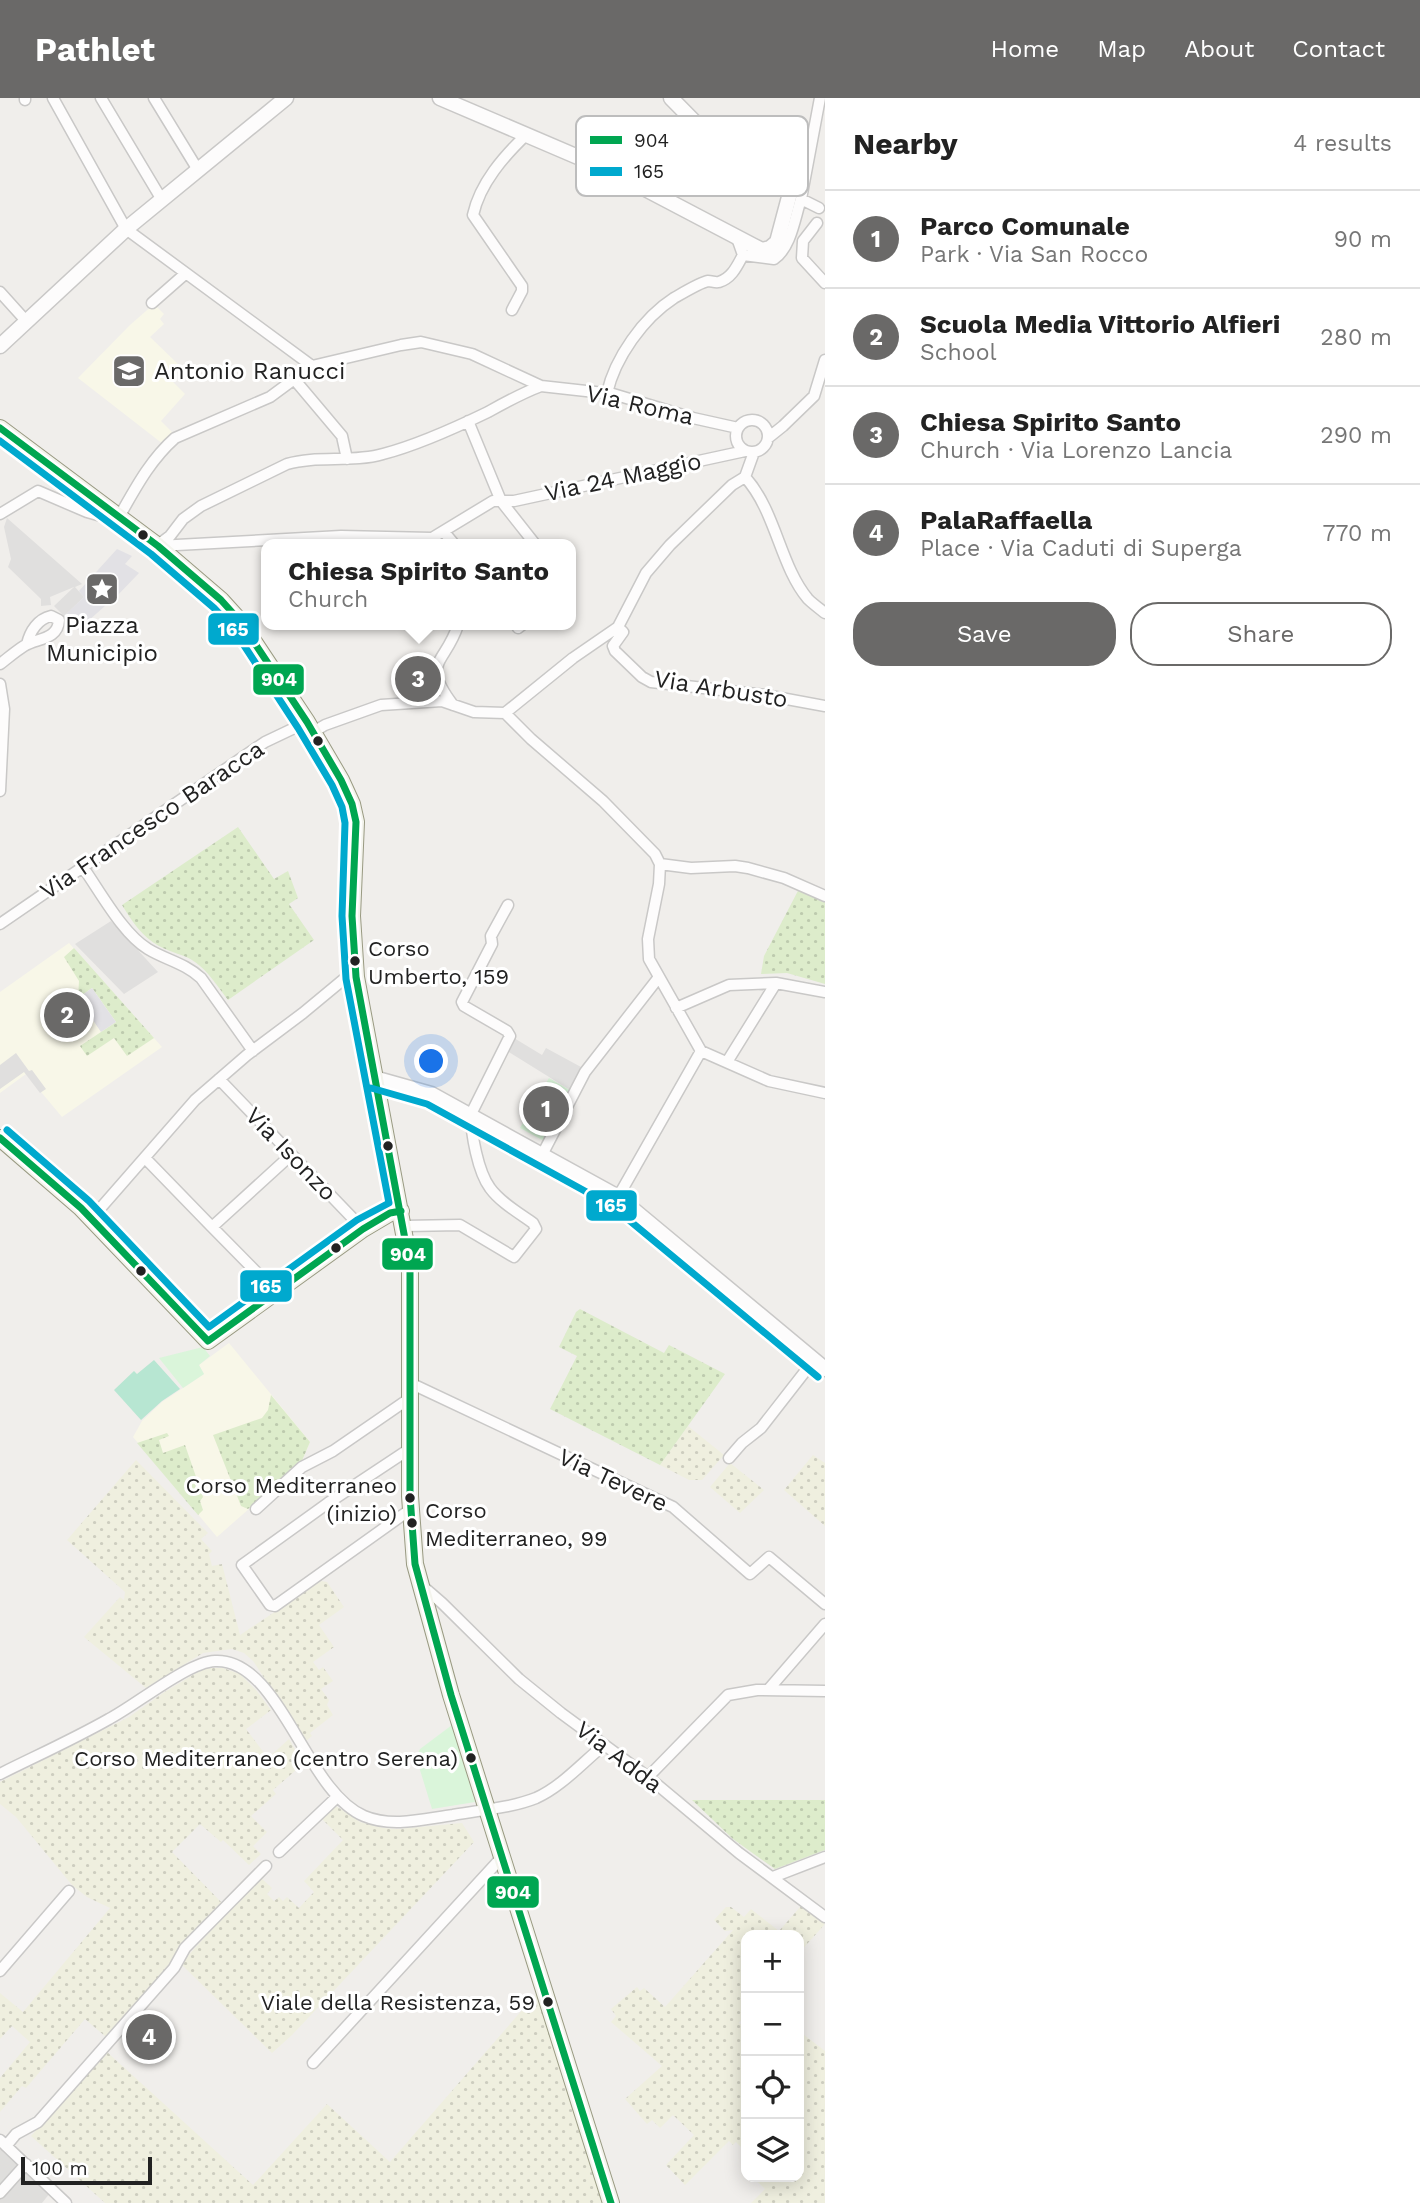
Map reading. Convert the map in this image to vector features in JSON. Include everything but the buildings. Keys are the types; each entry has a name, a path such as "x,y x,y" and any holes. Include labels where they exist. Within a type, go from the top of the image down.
{"main road":[{"path":"0,428 158,545 240,621 310,727 352,804 356,822 352,916 356,977 410,1266 413,1555 451,1695 611,2203"},
{"path":"0,1138 91,1219 208,1341 363,1228 390,1213 403,1219"}],"street":[{"path":"53,98 126,229 312,366"},
{"path":"101,98 162,201"},
{"path":"155,98 198,170"},
{"path":"0,346 126,229 286,98"},
{"path":"440,98 576,156"},
{"path":"671,98 689,116"},
{"path":"808,162 820,98"},
{"path":"512,310 522,286 473,215 484,187 495,169 527,134"},
{"path":"660,196 762,250 777,242 789,196"},
{"path":"743,255 767,260 781,254 802,196"},
{"path":"801,199 822,206 814,215 821,224 803,241 802,258 825,283"},
{"path":"607,393 611,377 621,358 656,312 674,298 708,281 717,283 732,274 743,255 736,235"},
{"path":"152,303 185,274"},
{"path":"0,292 27,322"},
{"path":"0,514 38,491 87,512 123,520 136,484 165,446 175,438 270,397 312,366 422,342 472,354 541,386"},
{"path":"814,396 825,360"},
{"path":"293,379 342,436 347,459"},
{"path":"158,545 170,536 183,519 201,506 287,464 296,461 381,455 468,421 519,394 541,386"},
{"name":"Via Roma","path":"541,386 607,393 738,428"},
{"path":"768,438 765,428 757,421 746,422 738,428 738,444 750,451 764,447 768,438 825,386"},
{"path":"468,421 501,501 531,539"},
{"path":"750,451 745,477 732,485 663,552 646,573 618,627 573,658 505,713 603,801 656,854 660,864 659,884 648,939 649,959 701,1051 769,1081 825,1093"},
{"name":"Via 24 Maggio","path":"444,532 492,501 514,501 750,451"},
{"path":"745,477 768,513 789,565 807,598 825,613"},
{"path":"280,539 341,536 432,538 444,532 450,539"},
{"path":"158,545 261,540"},
{"name":"Via Arbusto","path":"618,627 623,632 613,646 615,651 651,682 765,695 825,706"},
{"path":"453,705 443,691 435,666 457,630"},
{"path":"1,660 27,644"},
{"path":"0,684 4,709 0,791"},
{"name":"Via Francesco Baracca","path":"0,924 265,741 325,725 381,705 442,701 474,712 505,713"},
{"path":"660,864 691,868 748,868 784,878 825,896"},
{"path":"82,866 135,938 148,948 191,969 201,978 253,1051"},
{"path":"403,1219 460,1226 514,1257 536,1229 533,1223 488,1187 474,1143 471,1114 510,1036 507,1031 464,1006 462,1002 492,944 491,936 508,905"},
{"path":"91,1219 195,1100 344,979 356,977"},
{"path":"542,1155 585,1072 659,977"},
{"path":"676,1008 729,985 776,983 825,992"},
{"path":"727,1062 776,983"},
{"path":"618,1197 701,1051"},
{"path":"374,1078 431,1094 618,1197 821,1363 761,1428 729,1458"},
{"name":"Via Isonzo","path":"219,1079 363,1228"},
{"path":"212,1227 291,1155"},
{"path":"145,1158 276,1292"},
{"path":"256,1509 302,1467 333,1451 410,1390"},
{"name":"Via Tevere","path":"410,1390 673,1507 750,1574 769,1557 825,1604"},
{"path":"411,1448 242,1565 270,1605 275,1606 411,1509"},
{"name":"Via Adda","path":"421,1589 428,1590 460,1618 519,1679 603,1746 648,1777 739,1853 825,1917"},
{"path":"768,1690 825,1624"},
{"path":"0,1774 107,1721 187,1670 215,1661 239,1665 260,1682 337,1797 350,1809 366,1817 389,1822 488,1810 534,1799 548,1792 603,1746"},
{"path":"648,1777 728,1695 768,1690 825,1691"},
{"path":"279,1852 337,1797"},
{"path":"313,2063 503,1856"},
{"path":"773,1877 825,1857"},
{"path":"66,2203 3,2143 38,2122 174,1968 186,1948 266,1866"},
{"path":"0,1971 69,1891"},
{"path":"0,2193 26,2164"}],"shaded area":[{"name":"Antonio Ranucci","path":"154,304 164,314 160,319 164,324 150,337 179,365 169,378 185,394 161,421 173,433 163,444 78,378"},
{"path":"7,518 82,584 75,587 84,597 64,616 54,606 74,587 50,597 51,605 41,606 41,599 8,567 11,559 4,527"},
{"name":"Piazza Municipio","path":"117,549 132,556 125,564 139,573 114,599 110,596 103,601 106,605 78,630 64,616 84,597 79,591"},
{"path":"111,921 158,972 124,994 75,944"},
{"path":"69,943 162,1047 62,1117 26,1074 0,1093 0,992"},
{"path":"92,988 116,1022 101,1032 78,998"},
{"path":"514,1038 542,1055 546,1048 581,1067 570,1090 507,1051"},
{"path":"16,1053 46,1089 40,1093 24,1072 0,1089 0,1065"},
{"path":"229,1343 310,1442 301,1463 217,1537 133,1437 142,1421 162,1402 204,1374 199,1365"},
{"path":"0,2145 50,2193 42,2203 0,2203"}],"green space":[{"path":"238,827 274,879 288,871 298,898 289,904 314,940 228,1000 195,962 147,938 122,905"},
{"path":"801,885 825,896 825,984 787,973 761,974 764,956"},
{"path":"74,948 154,1038 127,1056 114,1038 87,1056 80,1046 116,1022 92,988 78,998 79,981 64,957"},
{"path":"549,1078 570,1090 544,1141 520,1128"},
{"path":"580,1309 664,1353 669,1345 725,1374 660,1465 550,1409 577,1356 559,1347"},
{"path":"203,1347 210,1356 199,1365 204,1374 183,1388 159,1358"},
{"path":"154,1360 180,1389 141,1420 114,1390 134,1371 137,1374"},
{"path":"271,1395 310,1442 301,1463 248,1509 241,1506 213,1435 262,1418 268,1410"},
{"path":"688,1426 724,1455 702,1480 689,1480 660,1465"},
{"path":"167,1433 169,1436 159,1440 163,1453 185,1445 203,1497 200,1501 203,1510 198,1515 137,1443"},
{"path":"813,1455 825,1463 825,1526 784,1490"},
{"path":"136,1460 208,1533 201,1539 212,1551 209,1554 212,1566 222,1564 240,1635 321,1581 327,1582 344,1607 319,1625 334,1647 313,1662 319,1670 323,1667 333,1681 321,1689 329,1700 327,1705 333,1715 310,1733 312,1736 306,1741 253,1661 244,1653 232,1649 203,1653 146,1688 84,1637 120,1597 124,1600 125,1592 67,1540"},
{"path":"730,1463 764,1490 740,1513 710,1487"},
{"path":"223,1668 240,1674 271,1710 246,1729 268,1758 289,1739 303,1764 273,1790 276,1794 251,1816 267,1832 253,1846 261,1854 249,1865 223,1840 221,1842 200,1824 172,1852 223,1904 106,2037 85,2019 26,2088 22,2086 0,2112 0,2078 30,2042 12,2026 0,2039 0,1993 23,2012 110,1908 87,1897 72,1885 16,1817 0,1804 0,1782 129,1717 201,1670"},
{"path":"452,1725 475,1802 432,1809 416,1757 420,1749"},
{"path":"692,1800 825,1800 825,1850 775,1869 733,1839"},
{"path":"333,1804 360,1822 383,1828 462,1823 474,1842 272,2053 182,1965 260,1877 272,1888 267,1894 274,1901 279,1897 283,1901 287,1897 299,1908 314,1892 304,1881 343,1840 320,1817"},
{"path":"801,1906 825,1924 804,1947 804,1930 780,1930"},
{"path":"726,1907 731,1907 744,1917 751,1909 778,1930 741,1930 741,2147 736,2142 733,2145 729,2141 685,2185 666,2165 694,2135 673,2115 660,2128 652,2120 647,2124 625,2099 662,2066 611,2022 616,2016 611,2009 637,1987 640,1991 644,1988 665,2007 733,1930 725,1931 714,1920"},
{"path":"537,1993 603,2203 105,2203 31,2136 107,2052 253,2185 327,2104 390,2162"},
{"path":"804,2035 825,2051 825,2203 751,2203 765,2189 758,2182 804,2182"}],"transit line":[{"name":"904","path":"0,428 158,546 221,600 240,621 307,722 352,804 356,822 352,916 356,977 410,1266 410,1496 415,1564 451,1695 611,2203"},
{"name":"165","path":"0,441 151,554 214,608 232,627 332,785 342,807 345,823 342,916 346,979 389,1203 357,1220 209,1327 89,1201 7,1130"},
{"name":"165","path":"371,1088 427,1104 612,1206 818,1377"},
{"name":"904","path":"0,1138 81,1208 208,1341 363,1229 390,1213 401,1211"}],"place":[{"name":"Antonio Ranucci","path":"129,371"},
{"name":"Piazza Municipio","path":"102,589"},
{"name":"Chiesa Spirito Santo","path":"418,679"},
{"name":"Corso Umberto, 159","path":"355,961"},
{"name":"Scuola Media Vittorio Alfieri","path":"67,1015"},
{"name":"Parco Comunale","path":"546,1109"},
{"name":"Corso Mediterraneo (inizio)","path":"410,1498"},
{"name":"Corso Mediterraneo, 99","path":"412,1523"},
{"name":"Corso Mediterraneo (centro Serena)","path":"471,1758"},
{"name":"Viale della Resistenza, 59","path":"548,2002"},
{"name":"PalaRaffaella","path":"149,2037"}]}
